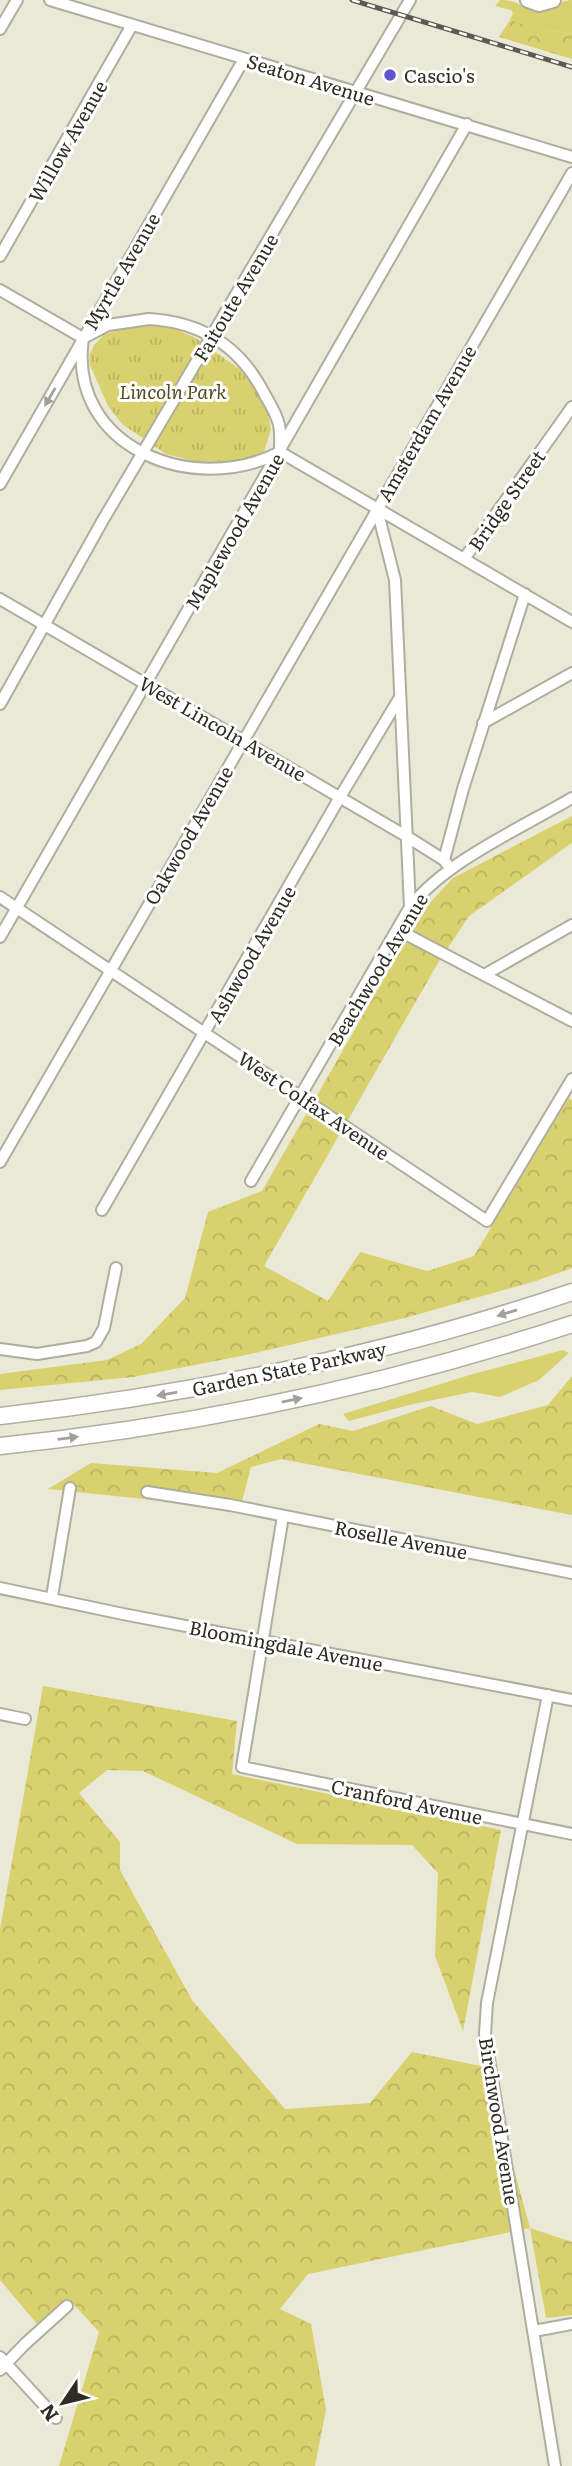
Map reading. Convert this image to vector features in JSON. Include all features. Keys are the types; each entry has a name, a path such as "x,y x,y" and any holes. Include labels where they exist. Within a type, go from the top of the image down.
{"highway":[{"name":"Garden State Parkway","path":"0,1416 150,1397 321,1363 444,1332 572,1292"},
{"name":"Garden State Parkway","path":"0,1446 127,1430 281,1402 446,1362 572,1324"}],"main road":[{"path":"527,0 539,4 553,0"}],"street":[{"path":"0,29 17,0"},
{"name":"Seaton Avenue","path":"50,0 572,157"},
{"name":"Faitoute Avenue","path":"0,704 143,453 410,0"},
{"name":"Willow Avenue","path":"0,256 132,25"},
{"name":"Myrtle Avenue","path":"0,484 244,59"},
{"name":"Maplewood Avenue","path":"0,937 467,124"},
{"name":"Amsterdam Avenue","path":"410,907 395,580 377,509 572,173"},
{"path":"0,290 83,338"},
{"path":"83,338 108,325 149,319 176,322 212,335 240,359 263,390 279,426 280,452"},
{"path":"83,338 83,373 93,405 113,432 143,453 186,468 218,470 248,466 280,452"},
{"name":"Bridge Street","path":"464,559 572,407"},
{"path":"280,452 572,622"},
{"name":"Oakwood Avenue","path":"0,1162 377,509"},
{"path":"447,864 483,723 525,594"},
{"name":"West Lincoln Avenue","path":"0,598 406,836 447,864"},
{"path":"483,723 572,673"},
{"name":"Ashwood Avenue","path":"102,1210 400,697"},
{"name":"Beachwood Avenue","path":"251,1181 410,907 427,886 447,864 572,798"},
{"name":"West Colfax Avenue","path":"0,897 487,1221 572,1079"},
{"path":"484,975 572,925"},
{"path":"398,930 572,1021"},
{"path":"0,1349 37,1354 87,1346 96,1342 104,1328 116,1268"},
{"path":"52,1597 70,1488"},
{"name":"Roselle Avenue","path":"147,1492 230,1505 572,1573"},
{"path":"263,1641 283,1516"},
{"name":"Bloomingdale Avenue","path":"0,1588 572,1700"},
{"name":"Cranford Avenue","path":"263,1641 242,1767 572,1834"},
{"name":"Birchwood Avenue","path":"548,1695 487,2003 485,2034 555,2466"},
{"path":"0,1714 25,1719"},
{"path":"56,2418 2,2364 67,2306"},
{"path":"534,2331 572,2324"}],"green space":[{"path":"500,0 539,10 572,0 572,34 510,20 513,13 511,10 495,6"},
{"path":"510,20 572,34 572,59 499,37"},
{"name":"Lincoln Park","path":"165,325 196,338 245,373 258,390 267,409 271,429 264,452 254,460 211,465 166,454 122,424 108,406 90,365 89,355 95,344 105,334 133,326"},
{"path":"572,816 572,843 469,916 438,963 264,1266 328,1301 360,1252 427,1271 474,1256 569,1098 572,1100 572,1268 536,1281 405,1318 246,1355 133,1377 0,1390 0,1374 107,1360 141,1344 185,1298 208,1212 262,1191 424,909 453,878"},
{"path":"563,1350 569,1353 539,1380 500,1397 472,1392 349,1421 343,1414 473,1374"},
{"path":"572,1376 572,1515 281,1459 251,1467 240,1509 48,1489 91,1463 217,1473 319,1424 353,1431 431,1406 477,1424 548,1405"},
{"path":"43,1686 237,1721 232,1774 501,1830 463,2031 435,1956 438,1873 412,1845 297,1844 143,1771 107,1770 79,1793 120,1842 120,1870 192,2000 285,2109 370,2103 412,2052 486,2067 530,2228 308,2274 280,2309 311,2324 326,2410 315,2466 59,2466 99,2332 69,2299 38,2325 0,2280 0,1929"},
{"path":"530,2228 572,2242 572,2315 546,2318"}],"railway":[{"path":"352,0 572,67"}],"place":[{"name":"Cascio's","path":"390,75"}]}
